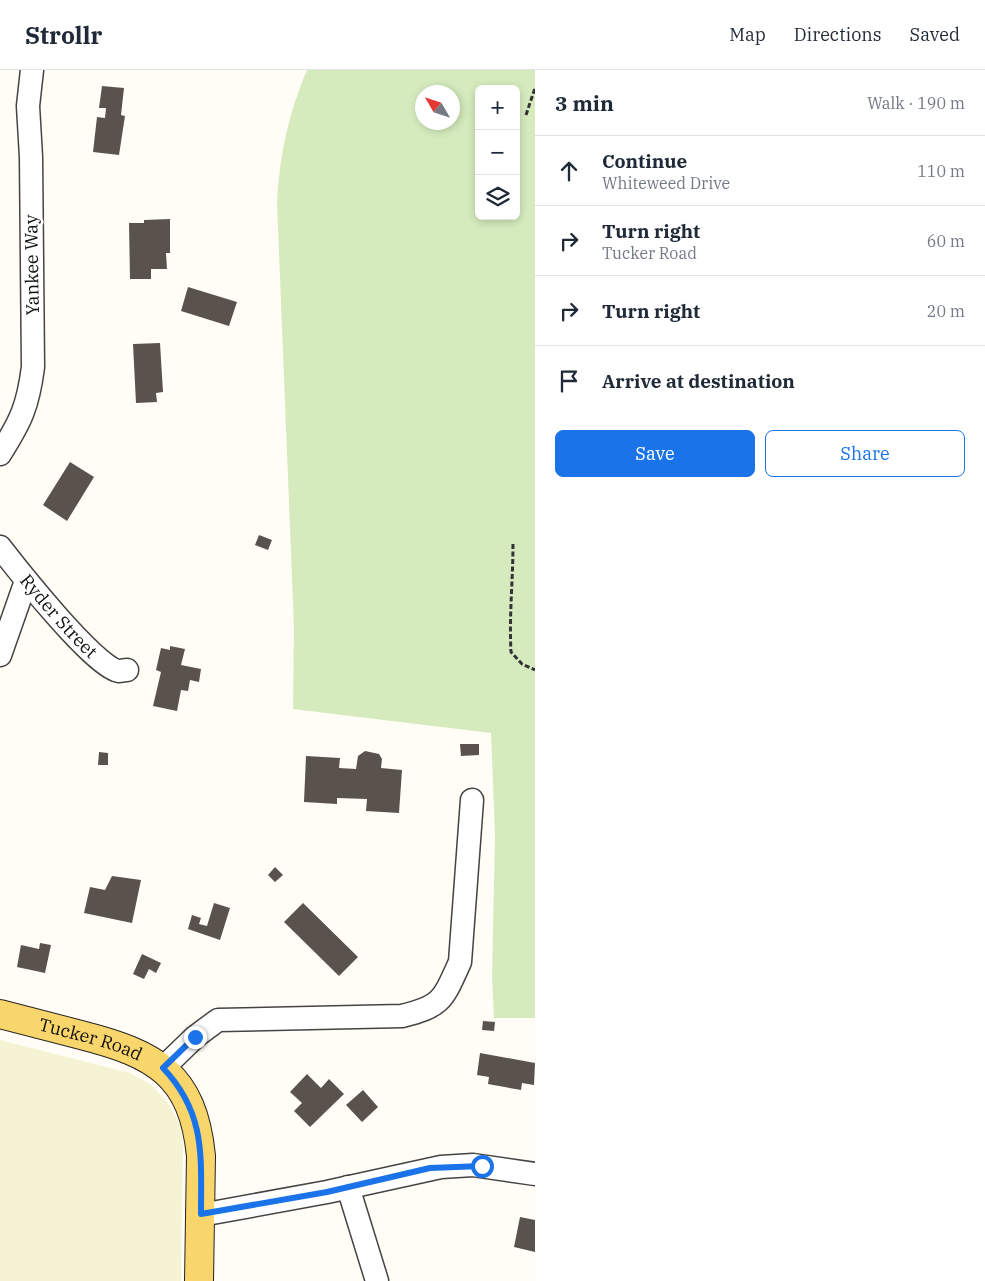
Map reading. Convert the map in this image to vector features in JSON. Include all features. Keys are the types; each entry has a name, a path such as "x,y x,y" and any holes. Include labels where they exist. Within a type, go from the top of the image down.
{"main road":[{"name":"Tucker Road","path":"0,1014 117,1045 151,1060 163,1068 182,1091 196,1119 201,1156 199,1281"}],"street":[{"name":"Yankee Way","path":"0,454 24,413 29,398 33,367 31,157 28,106 32,70"},
{"name":"Ryder Street","path":"0,547 45,604 100,661 118,671 127,670"},
{"path":"0,655 26,581"},
{"path":"163,1068 195,1037 218,1020 402,1016 428,1010 438,1003 449,986 460,962 472,800"},
{"path":"201,1214 348,1187 430,1168 452,1166 492,1167 535,1174"},
{"path":"348,1187 377,1281"}],"path":[{"path":"526,115 535,88"},
{"path":"513,544 513,596 510,622 511,652 522,664 535,670"}],"shaded area":[{"path":"0,1040 130,1073 150,1084 168,1102 181,1127 183,1144 181,1281 0,1281"}],"green space":[{"path":"307,70 535,70 535,1018 494,1018 492,977 495,835 491,733 293,709 294,628 277,202 286,134"}],"building":[{"path":"102,86 124,88 121,115 125,116 119,155 93,152 97,117 105,118 106,108 99,108"},
{"path":"170,219 170,253 166,253 167,269 151,269 151,279 130,279 129,223 144,223 144,220"},
{"path":"188,287 237,302 229,326 181,311"},
{"path":"160,343 163,392 156,393 157,402 136,403 133,344"},
{"path":"70,462 94,477 67,521 43,505"},
{"path":"259,535 272,540 268,550 255,545"},
{"path":"170,646 185,649 181,665 201,669 199,682 190,680 188,691 181,690 177,711 153,706 161,672 156,670 161,648 170,650"},
{"path":"460,744 479,744 479,755 461,756"},
{"path":"365,751 379,754 382,759 381,768 402,770 399,813 366,811 367,799 337,798 337,804 304,802 306,756 340,758 339,768 356,769 358,756"},
{"path":"99,752 108,753 108,765 98,765"},
{"path":"275,867 283,875 275,882 268,875"},
{"path":"112,876 141,880 132,923 84,913 90,887 105,890"},
{"path":"214,903 230,908 220,940 188,929 192,915 201,918 199,924 207,926"},
{"path":"303,903 358,957 339,976 284,922"},
{"path":"40,943 51,945 45,973 17,967 21,945 39,949"},
{"path":"142,954 161,963 156,973 149,969 144,979 133,974"},
{"path":"483,1021 495,1022 494,1031 482,1030"},
{"path":"480,1053 535,1063 534,1085 522,1083 521,1090 488,1084 489,1077 477,1075"},
{"path":"307,1074 321,1088 329,1079 344,1094 310,1127 294,1111 302,1103 290,1092"},
{"path":"363,1090 378,1107 362,1122 346,1105"},
{"path":"520,1217 535,1220 535,1252 514,1247"}],"route":[{"path":"195,1037 163,1068 182,1091 196,1119 201,1156 201,1214 327,1192 430,1168 463,1165 482,1166"}]}
